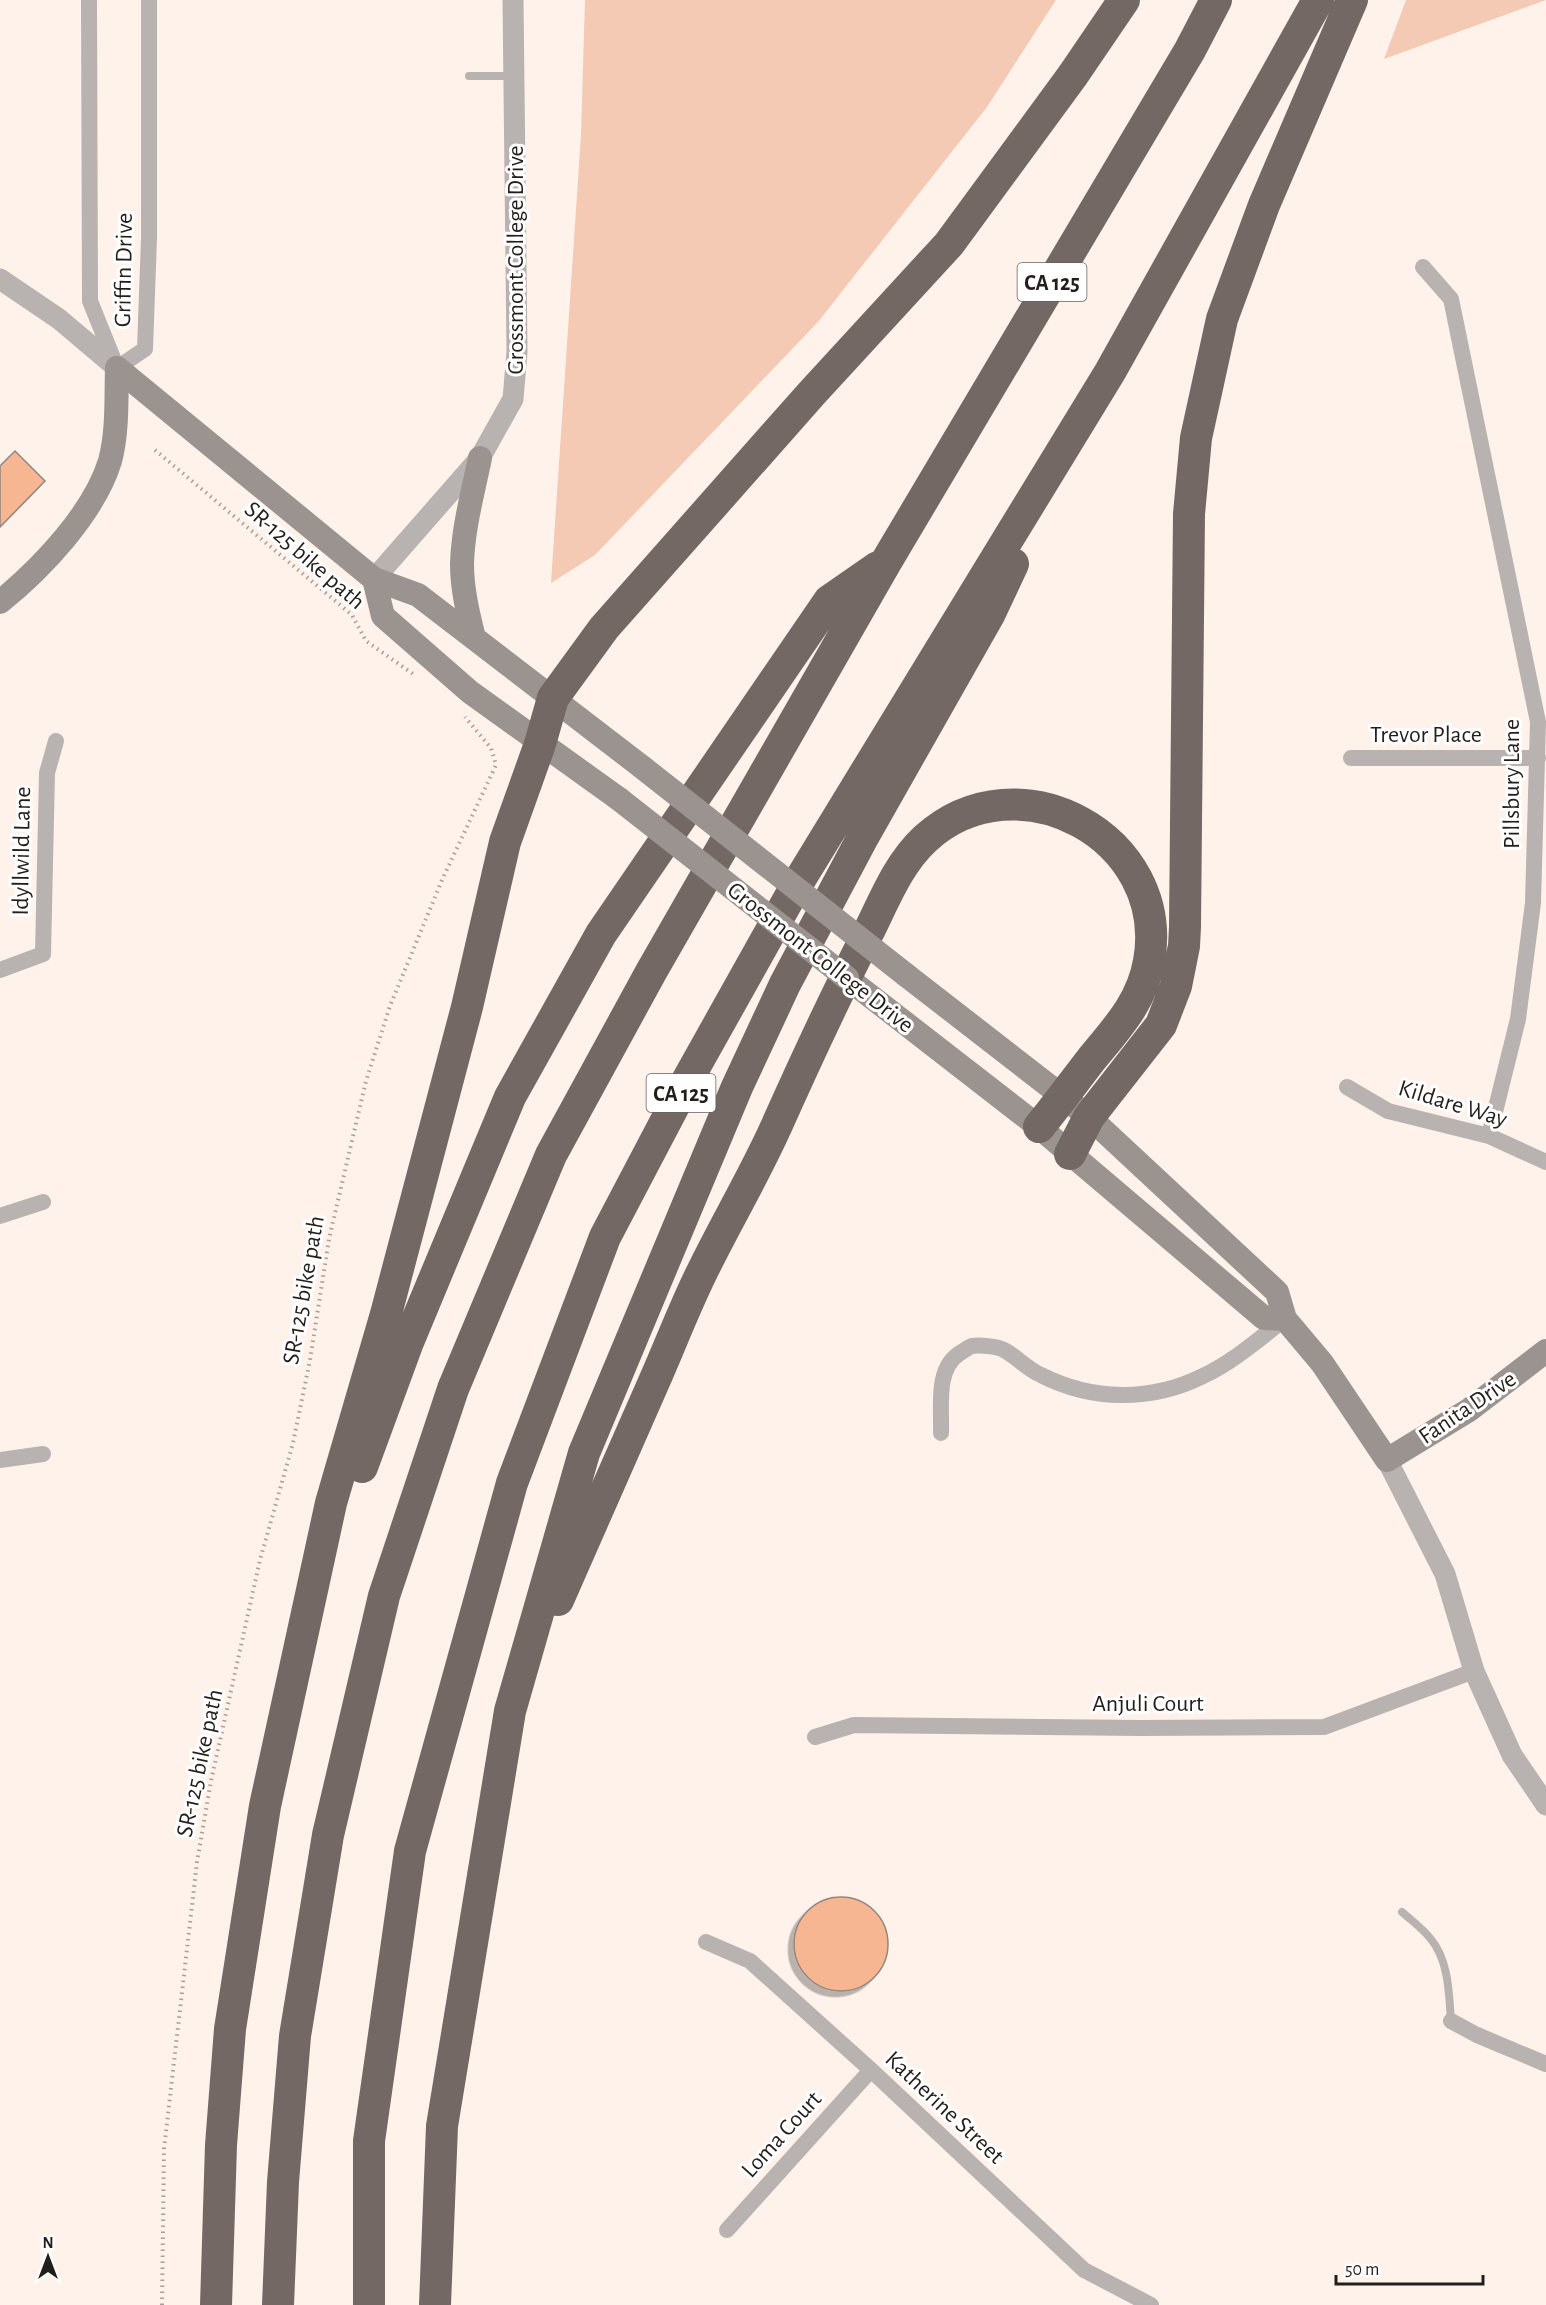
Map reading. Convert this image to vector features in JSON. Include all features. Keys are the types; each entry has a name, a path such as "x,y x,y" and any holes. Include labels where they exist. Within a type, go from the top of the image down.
{"highway":[{"path":"216,2305 221,2145 230,2029 265,1806 332,1503 386,1314 467,1007 505,842 540,744 553,698 604,628 812,393 949,244 1124,0"},
{"name":"CA 125","path":"278,2305 283,2182 295,2036 328,1835 384,1596 453,1389 551,1155 651,972 886,562 1190,50 1216,0"},
{"name":"CA 125","path":"369,2305 369,2141 410,1851 516,1472 605,1237 688,1078 796,886 1116,362 1318,0"},
{"path":"1070,1154 1089,1117 1161,1025 1176,986 1185,927 1189,514 1196,438 1222,319 1264,205 1352,0"},
{"path":"435,2305 442,2126 510,1711 584,1453 737,1087 785,984 852,858 990,613 1079,422"},
{"path":"306,1616 408,1342 510,1097 601,934 829,601 886,562"},
{"path":"510,1711 700,1277 768,1145 824,1021 900,869 910,855 937,829 970,812 997,805 1024,804 1058,811 1095,831 1114,848 1137,880 1149,919 1150,958 1139,995 1121,1025 1038,1127"}],"main road":[{"name":"Grossmont College Drive","path":"117,368 374,579 418,595 1089,1117 1277,1292 1285,1319 1322,1363 1387,1460"},
{"path":"0,602 14,591 64,538 93,500 110,460 116,416 117,368"},
{"path":"474,638 467,610 462,564 467,522 480,458"},
{"name":"Grossmont College Drive","path":"374,579 382,616 470,692 619,799 1038,1127 1264,1318 1285,1319"},
{"name":"Fanita Drive","path":"1387,1460 1469,1410 1546,1351"}],"street":[{"name":"Griffin Drive","path":"89,0 90,301 117,368 145,349 149,238 149,0"},
{"name":"Grossmont College Drive","path":"374,579 480,458 513,399 517,352 513,0"},
{"name":"Pillsbury Lane","path":"1423,267 1451,299 1538,722 1533,903 1518,1019 1489,1136"},
{"name":"Grossmont College Drive","path":"0,279 59,319 117,368"},
{"name":"Idyllwild Lane","path":"0,970 43,954 47,772 56,741"},
{"name":"Trevor Place","path":"1351,758 1538,758"},
{"name":"Kildare Way","path":"1347,1087 1388,1111 1489,1136 1546,1162"},
{"path":"0,1216 43,1202"},
{"path":"941,1433 942,1379 953,1358 971,1346 1003,1349 1039,1374 1080,1390 1102,1395 1144,1395 1174,1388 1204,1376 1222,1366 1285,1319"},
{"path":"0,1460 43,1454"},
{"name":"Grossmont College Drive","path":"1387,1460 1445,1574 1474,1671 1512,1755 1546,1805"},
{"name":"Anjuli Court","path":"815,1737 854,1725 1141,1728 1324,1726 1474,1671"},
{"name":"Katherine Street","path":"706,1942 750,1961 871,2070 1084,2270 1151,2305"},
{"path":"1452,2021 1477,2035 1546,2064"},
{"name":"Loma Court","path":"727,2230 871,2070"}],"lane":[{"path":"469,76 514,76"},
{"path":"1402,1912 1431,1939 1442,1960 1448,1983 1452,2021"}],"path":[{"name":"SR-125 bike path","path":"156,450 352,615 366,640 421,679"},
{"name":"SR-125 bike path","path":"162,2305 164,2149 197,1862 211,1780 260,1560 293,1443 310,1360 329,1239 366,1082 390,1006 429,911 496,765 491,748 459,711"}],"shaded area":[{"path":"585,0 1056,0 987,107 818,322 595,555 551,583 581,135"},
{"path":"1406,0 1546,0 1384,59"}],"building":[{"path":"15,451 45,481 0,527 0,466"},
{"path":"841,1897 859,1901 874,1911 884,1926 888,1944 884,1962 874,1977 859,1987 841,1991 823,1987 808,1977 798,1962 794,1944 798,1926 808,1911 823,1901"}]}
